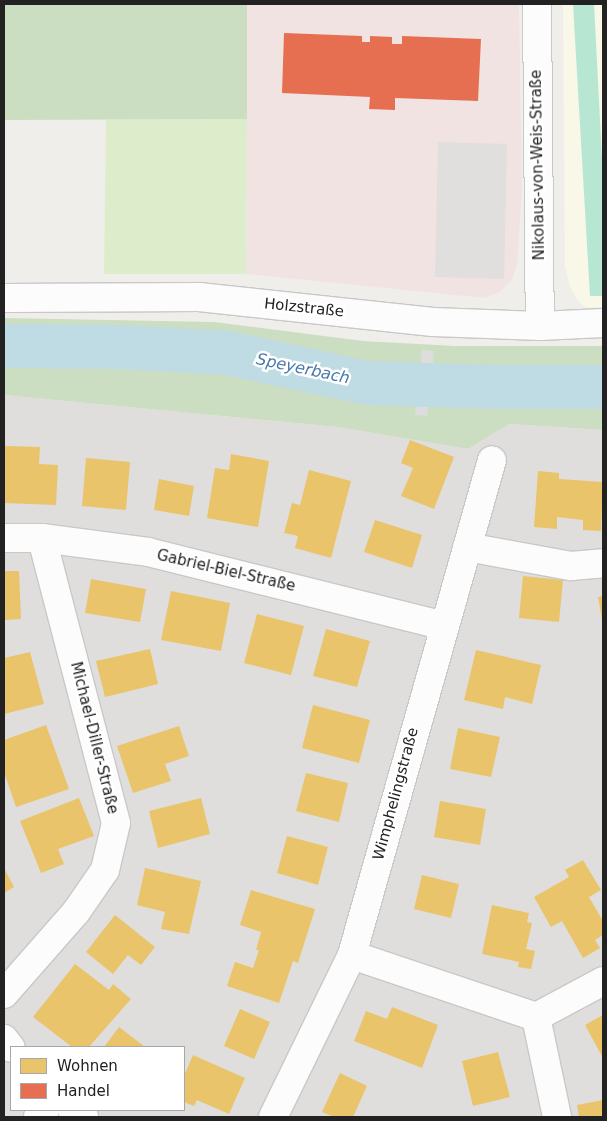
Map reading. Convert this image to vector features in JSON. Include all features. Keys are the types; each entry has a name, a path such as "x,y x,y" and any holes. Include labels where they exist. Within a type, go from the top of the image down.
{"street":[{"name":"Nikolaus-von-Weis-Straße","path":"537,4 540,326"},
{"name":"Holzstraße","path":"4,298 200,297 433,322 540,326 603,323"},
{"name":"Wimphelingstraße","path":"273,1117 352,955 492,460"},
{"name":"Gabriel-Biel-Straße","path":"4,538 42,538 148,552 444,626"},
{"name":"Michael-Diller-Straße","path":"4,994 76,912 105,870 116,822 42,538"},
{"path":"467,547 571,566 603,563"},
{"path":"352,955 536,1017 603,981"},
{"path":"536,1017 558,1117"}],"shaded area":[{"path":"247,4 519,4 522,189 517,265 512,280 501,291 485,298 246,274"},
{"path":"563,4 603,4 603,307 586,308 578,301 570,287 565,266"},
{"path":"438,142 507,144 504,279 435,277"},
{"path":"4,395 338,427 468,449 509,424 603,430 603,1117 4,1117"}],"green space":[{"path":"4,4 247,4 247,119 4,120"},
{"path":"573,4 594,4 603,178 603,296 590,296"},
{"path":"247,119 246,274 104,274 106,120"},
{"path":"4,318 214,322 363,341 455,346 603,346 603,430 509,424 468,449 338,427 4,395"}],"pier":[{"path":"422,350 434,351 427,416 415,415"}],"building: Wohnen":[{"path":"410,440 454,457 434,509 401,496 413,468 401,463"},
{"path":"4,446 40,447 39,464 58,465 56,505 4,503"},
{"path":"231,454 269,461 258,527 207,518 215,468 229,470"},
{"path":"86,458 130,462 126,510 82,506"},
{"path":"309,470 351,481 331,558 295,548 298,536 284,533 292,503 300,505"},
{"path":"538,471 559,473 559,479 603,482 601,531 583,530 583,520 557,517 557,529 534,527"},
{"path":"159,479 194,486 189,516 154,510"},
{"path":"375,520 422,535 412,568 364,552"},
{"path":"4,571 19,571 21,619 4,620"},
{"path":"523,576 563,580 559,622 519,618"},
{"path":"91,579 146,589 140,622 85,613"},
{"path":"171,591 230,603 221,651 161,640"},
{"path":"603,596 603,619 602,619 598,597"},
{"path":"257,614 304,626 291,675 244,663"},
{"path":"326,629 370,641 357,687 313,676"},
{"path":"150,649 158,684 105,697 96,661"},
{"path":"476,650 541,665 532,704 505,697 503,709 464,700"},
{"path":"30,652 44,704 4,714 4,658"},
{"path":"313,705 370,720 359,763 302,748"},
{"path":"46,725 69,789 16,807 4,772 4,740"},
{"path":"179,726 189,756 165,764 171,781 133,793 117,746"},
{"path":"458,728 500,737 491,777 450,769"},
{"path":"306,773 348,783 339,822 296,811"},
{"path":"79,798 94,836 58,849 64,864 41,873 20,821"},
{"path":"201,798 210,834 158,848 149,811"},
{"path":"440,801 486,809 480,845 434,837"},
{"path":"287,836 328,847 318,885 277,873"},
{"path":"583,860 601,890 589,897 603,921 603,935 595,940 600,948 583,958 562,921 551,927 534,897 569,877 565,870"},
{"path":"4,868 14,887 4,893"},
{"path":"145,868 201,881 189,934 161,929 165,912 137,905"},
{"path":"422,875 459,884 451,918 414,909"},
{"path":"251,890 315,909 298,963 293,961 279,1003 227,986 235,962 253,968 259,950 256,950 261,932 240,925"},
{"path":"492,905 529,913 527,922 532,923 526,949 535,951 531,969 518,967 519,962 482,954"},
{"path":"115,915 155,947 141,965 128,955 113,974 86,952"},
{"path":"75,964 109,990 113,984 131,999 90,1046 71,1046 33,1017"},
{"path":"392,1007 438,1025 422,1068 354,1041 366,1011 387,1019"},
{"path":"240,1009 270,1022 254,1059 224,1046"},
{"path":"603,1015 603,1058 585,1025"},
{"path":"119,1027 144,1046 105,1046"},
{"path":"498,1052 510,1097 473,1106 462,1061"},
{"path":"193,1055 245,1078 229,1114 197,1100 194,1106 185,1102 185,1074"},
{"path":"340,1073 367,1086 353,1117 334,1117 322,1112"},
{"path":"603,1100 603,1117 579,1117 577,1105"}],"building: Handel":[{"path":"284,33 362,36 362,42 370,42 370,36 392,37 392,44 402,44 402,36 481,39 478,101 395,98 395,110 369,109 370,97 282,93"}],"waterway":[{"name":"Speyerbach","path":"4,346 117,347 227,353 367,383 491,387 603,387"}]}
